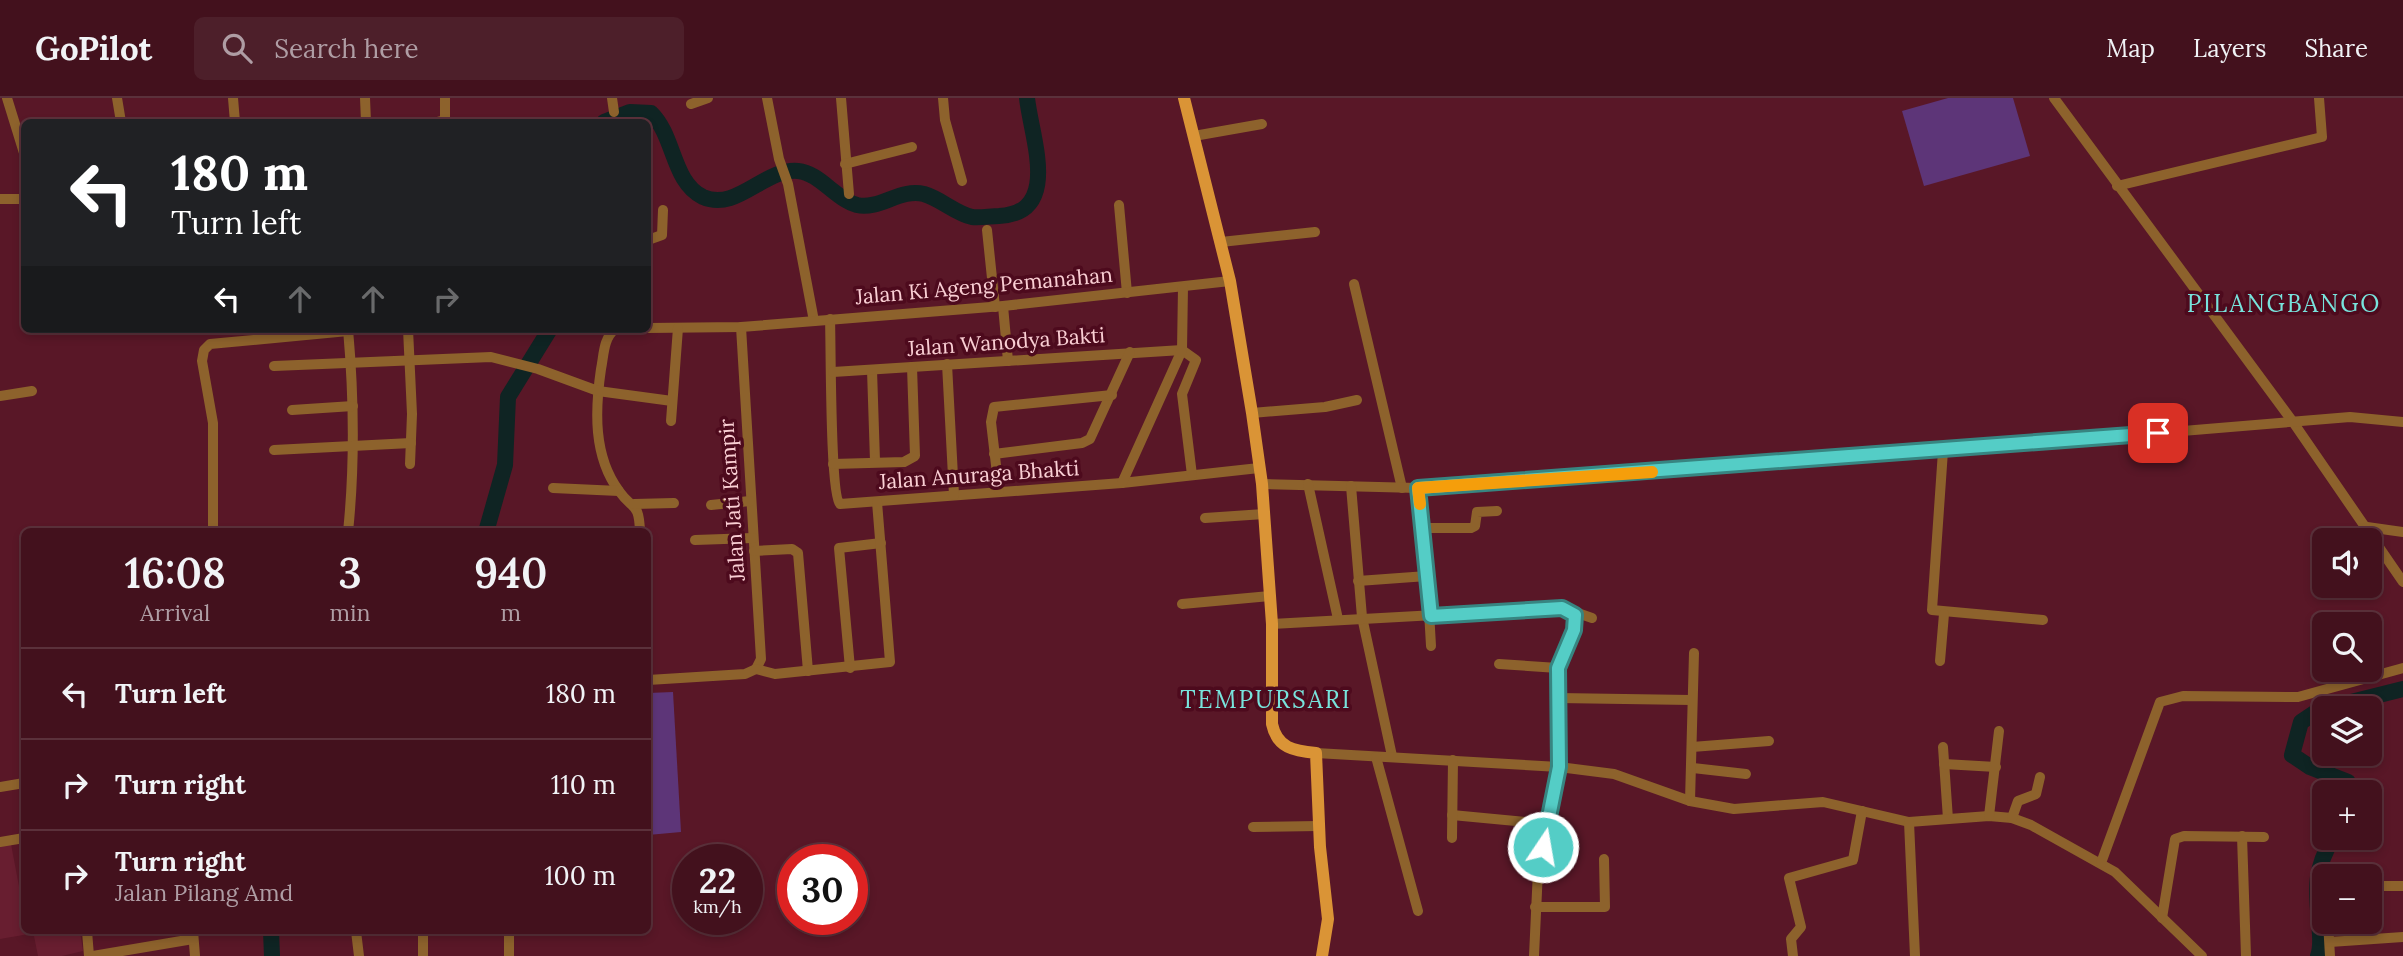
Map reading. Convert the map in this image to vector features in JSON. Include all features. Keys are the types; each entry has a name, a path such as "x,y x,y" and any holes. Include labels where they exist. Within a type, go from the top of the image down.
{"main road":[{"path":"1184,98 1230,281 1252,413 1262,485 1272,624 1273,733 1287,748 1316,753 1318,826 1328,919 1322,956"}],"street":[{"path":"7,98 21,143"},
{"path":"117,98 120,119"},
{"path":"233,98 235,119"},
{"path":"365,98 366,119"},
{"path":"445,98 445,119"},
{"path":"612,98 614,112"},
{"path":"691,104 708,98"},
{"path":"767,98 779,159 788,184 814,321"},
{"path":"841,98 849,194"},
{"path":"943,98 945,120 962,181"},
{"path":"2054,98 2293,422 2403,582"},
{"path":"2117,186 2322,136 2319,98"},
{"path":"1195,136 1262,124"},
{"path":"845,164 912,147"},
{"path":"0,199 21,199"},
{"path":"1119,205 1127,293"},
{"path":"651,239 662,236 663,210"},
{"path":"988,230 1008,361"},
{"path":"1221,242 1315,232"},
{"name":"Jalan Ki Ageng Pemanahan","path":"651,328 741,327 999,307 1230,281"},
{"path":"1354,284 1402,488"},
{"path":"1122,483 1182,350 1182,287"},
{"path":"830,318 833,464 907,461 916,454 912,368"},
{"name":"Jalan Jati Kampir","path":"741,327 761,659 756,669"},
{"path":"671,421 678,328"},
{"path":"213,528 213,423 202,361 204,350 210,344 291,333"},
{"path":"348,333 353,407 348,528"},
{"path":"408,333 410,464"},
{"path":"612,333 606,341 598,391 598,440 619,491 634,504 639,528"},
{"path":"1182,350 1196,360 1182,394 1192,475"},
{"name":"Jalan Wanodya Bakti","path":"833,372 1182,350"},
{"path":"994,454 1087,441 1094,435 1130,352"},
{"path":"274,366 410,358 491,358 538,369 598,391 672,401"},
{"path":"947,364 954,495"},
{"path":"872,370 875,461"},
{"path":"0,396 32,391"},
{"path":"999,491 991,414 995,406 1112,395"},
{"path":"1252,413 1325,407 1357,400"},
{"path":"292,410 353,407"},
{"path":"1262,485 1418,488 1943,451 2350,417 2403,422"},
{"path":"274,450 411,443"},
{"path":"1943,451 1931,607 1935,613 2043,620"},
{"name":"Jalan Anuraga Bhakti","path":"833,464 836,499 840,505 1122,483 1259,468"},
{"path":"1308,484 1338,619"},
{"path":"1350,486 1362,617 1392,756"},
{"path":"553,488 619,491"},
{"path":"1418,488 1431,616 1431,646"},
{"path":"711,505 750,501"},
{"path":"651,680 745,674 756,669 769,674 850,668 890,662 877,502"},
{"path":"634,504 674,503"},
{"path":"1422,528 1471,528 1475,526 1477,512 1497,511"},
{"path":"1205,518 1264,514"},
{"path":"2367,527 2403,532"},
{"path":"695,540 753,538"},
{"path":"850,668 838,550 840,547 881,543"},
{"path":"754,551 792,550 798,553 808,671"},
{"path":"1358,581 1427,576"},
{"path":"1182,604 1270,596"},
{"path":"1272,624 1562,608 1592,618"},
{"path":"1534,956 1535,907 1559,767 1558,668 1574,630 1576,621 1573,611"},
{"path":"1940,661 1944,614"},
{"path":"1690,801 1693,768 1693,653"},
{"path":"1500,664 1558,668"},
{"path":"2101,863 2160,702 2164,699 2183,696 2302,697 2403,668"},
{"path":"1558,698 1691,700"},
{"path":"1989,816 1999,731"},
{"path":"1692,747 1769,741"},
{"path":"1943,747 1948,819"},
{"path":"1316,753 1559,767 1629,778 1690,801 1751,810 1795,802 1822,802 1909,822 1989,816 2012,818 2101,863 2137,890 2200,954"},
{"path":"1376,757 1418,911"},
{"path":"1452,838 1453,760"},
{"path":"1944,764 1996,767"},
{"path":"1693,768 1746,774"},
{"path":"2012,818 2018,801 2036,794 2040,778"},
{"path":"0,787 21,784"},
{"path":"1793,956 1791,939 1801,927 1789,878 1853,860 1862,811"},
{"path":"1452,815 1548,824"},
{"path":"1909,822 1915,956"},
{"path":"1254,827 1318,826"},
{"path":"2162,918 2175,839 2184,836 2264,836"},
{"path":"2242,836 2246,956"},
{"path":"0,842 21,838"},
{"path":"1535,907 1605,907 1605,859"},
{"path":"2382,886 2403,886"},
{"path":"87,934 91,956 193,935 195,956"},
{"path":"356,934 359,956"},
{"path":"423,934 423,956"},
{"path":"509,934 509,956"},
{"path":"2329,934 2330,956"},
{"path":"2330,942 2403,937"},
{"path":"2185,956 2200,954"}],"shaded area":[{"path":"1948,98 2013,98 2030,156 1924,186 1902,111"},
{"path":"673,692 681,832 651,835 651,693"},
{"path":"11,844 21,897 21,934 29,934 0,939 0,846"},
{"path":"34,934 80,934 83,951 62,956 38,956"}],"waterway":[{"path":"612,119 630,112 651,113 665,134 685,181 703,197 727,199 774,176 798,171 813,176 857,205 874,205 915,193 930,196 966,215 982,217 1018,212 1031,202 1037,188 1037,152 1027,98"},
{"path":"487,528 505,465 508,397 548,333"},
{"path":"2343,780 2310,767 2292,755 2301,722 2319,710 2403,689"},
{"path":"2318,956 2318,879 2326,850"},
{"path":"271,934 272,956"}],"slow traffic":[{"path":"1420,504 1418,488 1652,472"}],"district":[{"name":"PILANGBANGO","path":"2284,304"},
{"name":"TEMPURSARI","path":"1266,700"}],"route":[{"path":"1543,847 1559,767 1558,668 1574,630 1575,615 1573,611 1562,608 1431,616 1418,488 1692,470 2158,433"}]}
